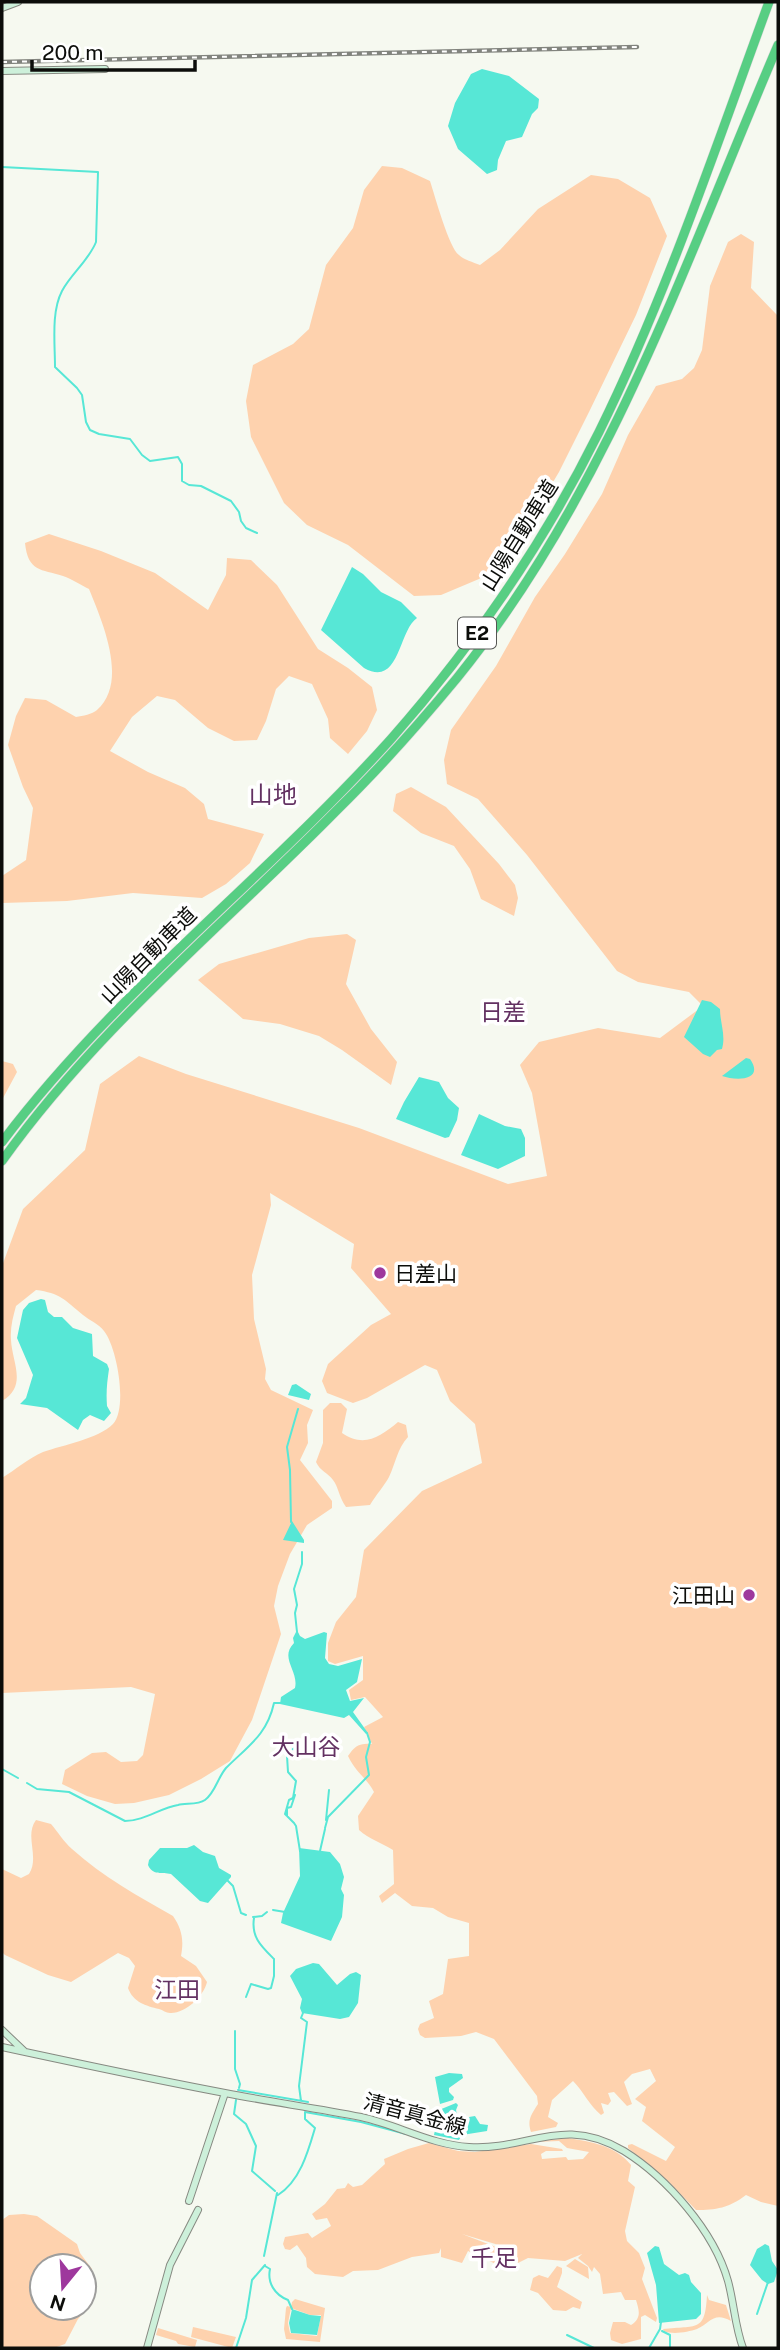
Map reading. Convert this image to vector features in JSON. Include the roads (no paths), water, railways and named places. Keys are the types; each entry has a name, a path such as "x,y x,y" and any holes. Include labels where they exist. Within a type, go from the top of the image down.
{"highway":[{"name":"山陽自動車道","path":"2,1142 44,1088 91,1036 330,803 383,747 451,667 493,611 564,498 621,387 671,267 769,2"},
{"name":"山陽自動車道","path":"2,1161 55,1093 97,1046 153,988 337,811 391,753 460,674 495,626 538,563 574,503 614,427 659,329 778,45"}],"main road":[{"path":"2,8 18,2"},
{"path":"2,71 105,69"},
{"path":"2,2045 5,2038 3,2031"},
{"path":"3,2031 26,2052"},
{"name":"清音真金線","path":"2,2045 225,2093 366,2118 464,2147 494,2146 556,2134 588,2137 617,2147 637,2160 686,2206 708,2235 728,2280 743,2348"},
{"path":"189,2201 225,2093"},
{"path":"147,2348 170,2265 198,2210"}],"water":[{"path":"482,69 509,76 539,99 538,108 532,114 522,137 506,141 497,170 487,174 458,149 448,126 455,103 471,74"},
{"path":"352,567 381,592 401,602 417,618 392,664 385,670 376,672 364,668 321,630"},
{"path":"702,1000 711,1002 720,1009 722,1049 710,1057 684,1037"},
{"path":"746,1058 750,1059 754,1066 754,1072 747,1078 722,1076"},
{"path":"419,1077 439,1082 448,1098 459,1108 449,1137 445,1138 396,1119"},
{"path":"479,1114 505,1126 521,1129 525,1138 525,1156 498,1169 461,1155"},
{"path":"45,1300 48,1312 54,1317 62,1317 73,1328 92,1334 93,1356 107,1364 109,1369 107,1406 111,1413 104,1421 90,1415 83,1420 78,1430 47,1408 20,1404 26,1398 33,1375 17,1338 23,1310 29,1303"},
{"path":"296,1384 311,1394 309,1400 288,1395 292,1385"},
{"path":"292,1521 304,1540 304,1543 283,1540"},
{"path":"297,1630 305,1639 327,1633 325,1658 329,1664 338,1666 362,1659 357,1682 346,1690 350,1701 364,1698 353,1712 368,1733 366,1734 349,1715 344,1718 280,1704 281,1697 295,1688 288,1654"},
{"path":"194,1845 215,1856 219,1868 231,1875 208,1903 200,1901 171,1874 155,1872 148,1865 160,1848 187,1848"},
{"path":"299,1848 330,1852 340,1864 344,1877 341,1889 344,1895 342,1917 331,1941 281,1923 300,1876"},
{"path":"313,1963 319,1964 337,1985 350,1974 356,1972 361,1975 358,2003 349,2017 340,2019 302,2013 302,1999 290,1976 296,1969"},
{"path":"449,2073 462,2074 463,2078 449,2088 453,2100 440,2104 435,2077"},
{"path":"456,2103 457,2115 463,2118 475,2116 480,2124 488,2125 487,2131 462,2135 459,2140 434,2135 439,2110"},
{"path":"765,2244 769,2246 772,2261 778,2270 774,2282 768,2284 750,2265 757,2249"},
{"path":"655,2246 659,2247 664,2264 679,2275 689,2275 691,2282 701,2293 701,2314 696,2319 659,2323 656,2285 647,2253"},
{"path":"292,2309 321,2316 317,2335 291,2333 289,2323"}],"waterway":[{"path":"2,167 98,172 96,242 62,291 56,308 54,328 55,367 82,395 86,422 90,430 130,439 150,461 178,457 182,464 182,481 201,486 231,501 246,528 257,533"},
{"path":"291,1522 287,1447 298,1409"},
{"path":"297,1632 294,1589 302,1564 302,1552"},
{"path":"27,1783 37,1789 69,1792 125,1821 139,1819 181,1804 199,1803 208,1797 226,1768 262,1732 274,1703 282,1703"},
{"path":"325,1828 328,1817 369,1775 366,1757 370,1742 367,1733"},
{"path":"294,1823 285,1814 289,1800 293,1798 296,1781 288,1772 287,1756 301,1740"},
{"path":"2,1769 18,1778"},
{"path":"326,1820 329,1790"},
{"path":"287,1816 287,1808 291,1807 295,1795"},
{"path":"294,1823 300,1851"},
{"path":"320,1851 325,1829"},
{"path":"227,1880 233,1886 241,1913 246,1915"},
{"path":"273,1910 285,1912"},
{"path":"253,1917 267,1912"},
{"path":"246,1997 251,1984 271,1988 274,1976 274,1959 256,1936 254,1918"},
{"path":"301,2101 299,2086 307,2022 301,2018 303,2013"},
{"path":"235,2031 235,2069 239,2088"},
{"path":"238,2090 308,2102"},
{"path":"236,2100 234,2114 246,2124 256,2146 252,2171 275,2191"},
{"path":"278,2195 298,2174 309,2147 315,2128 305,2119 305,2112 361,2122 406,2134"},
{"path":"264,2256 277,2193"},
{"path":"236,2348 246,2318 252,2280 265,2265"},
{"path":"265,2266 270,2269 273,2288 288,2300 292,2309"},
{"path":"757,2314 768,2282"},
{"path":"649,2348 661,2322"},
{"path":"662,2331 670,2335 670,2348"},
{"path":"567,2335 594,2348"}],"railway":[{"path":"2,62 637,47"}],"place":[{"name":"日差山","path":"380,1273"},
{"name":"江田山","path":"749,1595"}],"district":[{"name":"山地","path":"273,794"},
{"name":"日差","path":"503,1011"},
{"name":"大山谷","path":"306,1746"},
{"name":"江田","path":"177,1989"},
{"name":"千足","path":"494,2257"}]}
